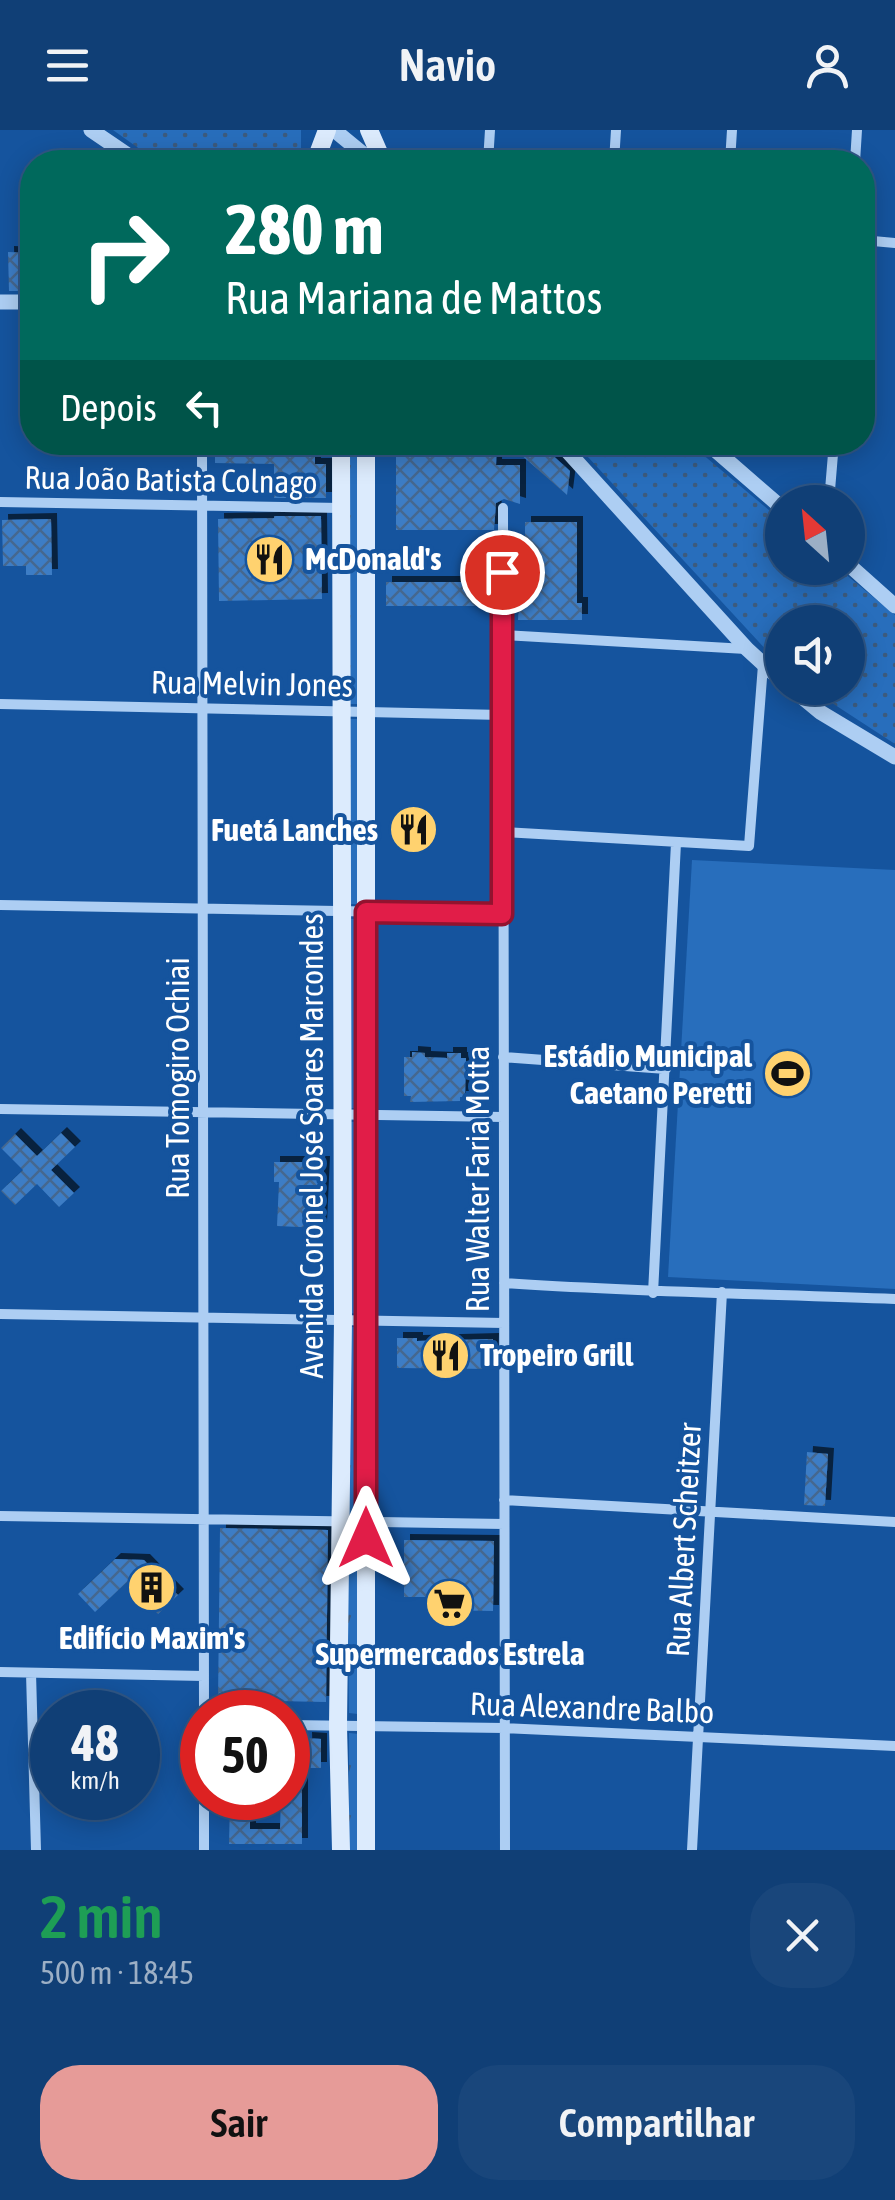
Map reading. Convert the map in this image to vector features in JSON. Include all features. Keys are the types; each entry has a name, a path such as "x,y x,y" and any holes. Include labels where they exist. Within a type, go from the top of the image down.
{"main road":[{"name":"Avenida Coronel José Soares Marcondes","path":"340,1850 341,455"},
{"name":"Avenida Coronel José Soares Marcondes","path":"366,455 366,1850"}],"street":[{"path":"91,130 120,150"},
{"path":"330,130 357,150"},
{"name":"Rua Tomogiro Ochiai","path":"202,455 204,1690"},
{"path":"502,832 749,846 763,666 571,455"},
{"path":"721,455 765,493"},
{"path":"830,485 833,455"},
{"name":"Rua João Batista Colnago","path":"0,502 341,508"},
{"name":"Rua Walter Faria Motta","path":"503,508 505,1850"},
{"path":"865,579 895,606"},
{"path":"502,635 747,649"},
{"name":"Rua Melvin Jones","path":"0,704 502,715"},
{"path":"812,705 895,757"},
{"path":"653,1293 676,843"},
{"path":"0,905 502,914"},
{"path":"503,1057 666,1068"},
{"path":"0,1110 503,1117"},
{"path":"504,1284 653,1293 895,1299"},
{"name":"Rua Albert Scheitzer","path":"692,1850 722,1292"},
{"path":"0,1314 504,1323"},
{"path":"504,1500 895,1522"},
{"path":"0,1516 504,1524"},
{"path":"0,1672 204,1676"},
{"path":"32,1673 36,1850"},
{"name":"Rua Alexandre Balbo","path":"310,1725 504,1728 895,1746"},
{"path":"204,1820 204,1850"}],"green space":[{"path":"113,130 301,130 301,150 141,150"},
{"path":"349,455 359,455 358,704 350,704"},
{"path":"586,455 703,455 765,507 765,585 859,585 895,615 895,744 835,705 865,705 865,605 765,605 765,649"},
{"path":"349,719 359,719 359,904 350,904"},
{"name":"Estádio Municipal Caetano Peretti","path":"692,860 895,870 895,1289 668,1277"},
{"path":"350,919 359,919 359,1108 350,1108"},
{"path":"350,1122 359,1122 359,1314 350,1313"},
{"path":"350,1327 359,1327 359,1515 349,1515"},
{"path":"357,1549 358,1714 349,1713 347,1550"},
{"path":"349,1733 359,1734 359,1850 349,1850"}],"building":[{"path":"8,252 20,252 20,291 9,291"},
{"path":"215,455 315,455 315,464 326,464 326,498 274,498 274,464 215,463"},
{"path":"396,455 496,455 496,465 520,465 520,504 504,499 496,503 494,530 396,530"},
{"path":"521,455 552,455 570,471 567,495"},
{"name":"McDonald's","path":"321,516 322,599 219,601 218,519"},
{"path":"51,519 52,575 26,575 26,566 3,566 2,520"},
{"path":"525,522 577,522 577,603 582,603 582,620 518,620 519,603 525,604"},
{"path":"386,582 494,582 494,606 386,606"},
{"path":"412,1052 447,1058 447,1053 461,1053 461,1058 466,1058 465,1097 460,1097 460,1101 410,1102 411,1096 404,1096 404,1057 412,1057"},
{"path":"61,1133 75,1147 51,1170 74,1193 59,1207 37,1184 15,1205 1,1191 23,1170 1,1148 15,1134 37,1156"},
{"path":"274,1162 324,1162 321,1228 277,1226 279,1182 274,1182"},
{"name":"Tropeiro Grill","path":"397,1338 493,1339 492,1369 397,1368"},
{"path":"807,1452 828,1454 825,1506 804,1505"},
{"path":"220,1528 328,1530 326,1702 310,1702 310,1690 218,1690"},
{"path":"404,1540 494,1541 493,1611 437,1610 437,1597 404,1597"},
{"name":"Edifício Maxim's","path":"115,1559 144,1560 178,1595 158,1614 127,1582 95,1612 78,1594"},
{"path":"310,1738 321,1739 321,1768 310,1768"},
{"path":"230,1820 250,1820 250,1829 280,1829 280,1820 302,1820 302,1844 229,1844"}],"place":[{"name":"McDonald's","path":"270,559"},
{"name":"Fuetá Lanches","path":"413,830"},
{"name":"Estádio Municipal Caetano Peretti","path":"787,1074"},
{"name":"Tropeiro Grill","path":"445,1355"},
{"name":"Edifício Maxim's","path":"152,1588"},
{"name":"Supermercados Estrela","path":"450,1604"}],"route":[{"path":"366,1538 366,912 502,914 502,572"}]}
